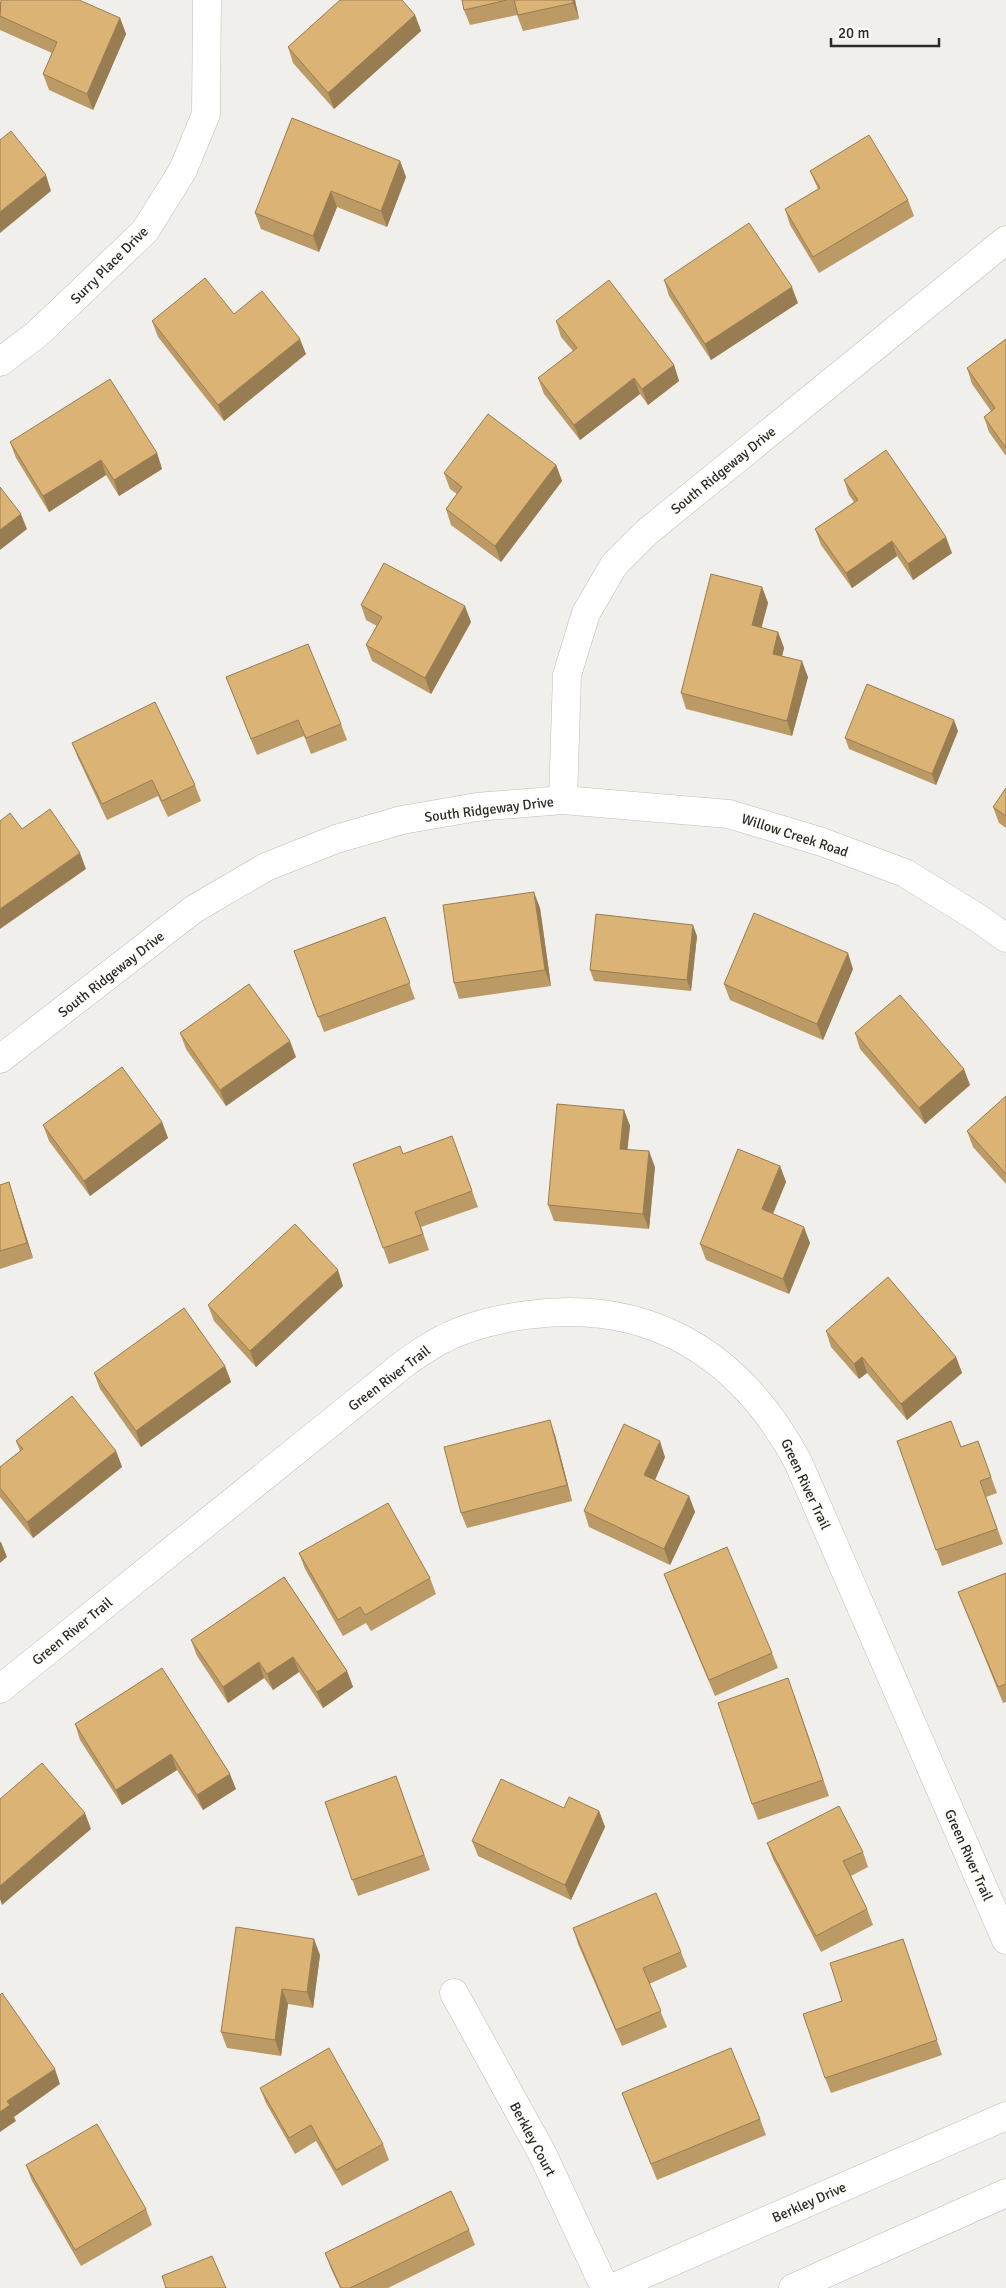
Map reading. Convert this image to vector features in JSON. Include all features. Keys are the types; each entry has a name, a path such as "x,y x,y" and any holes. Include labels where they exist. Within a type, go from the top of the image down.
{"street":[{"name":"Surry Place Drive","path":"0,362 37,334 145,231 183,170 206,114 207,0"},
{"name":"South Ridgeway Drive","path":"0,1059 194,909 266,867 336,839 402,820 477,807 563,800 568,675 586,614 614,565 646,532 1006,240"},
{"name":"Willow Creek Road","path":"563,800 729,814 822,842 905,873 978,918 1006,938"},
{"name":"Green River Trail","path":"0,1689 405,1363 444,1338 491,1320 552,1312 601,1314 654,1326 700,1348 738,1377 780,1429 798,1462 1006,1940"},
{"name":"Berkley Court","path":"454,1993 542,2154 605,2288"},
{"name":"Berkley Drive","path":"612,2288 1006,2116"},
{"path":"793,2288 1006,2193"}],"building":[{"path":"1,0 79,0 120,18 87,94 43,74 57,42 0,16"},
{"path":"340,0 402,0 415,15 328,93 288,47"},
{"path":"462,0 507,0 464,10"},
{"path":"514,0 573,0 573,3 518,15"},
{"path":"292,118 400,161 381,211 331,191 313,236 255,213"},
{"path":"11,131 46,175 0,212 0,140"},
{"path":"869,135 908,200 813,257 785,209 820,188 810,171"},
{"path":"749,223 792,287 705,344 664,280"},
{"path":"205,278 234,314 262,291 300,339 218,405 152,321"},
{"path":"609,280 674,365 642,389 634,378 574,425 538,378 577,348 556,321"},
{"path":"1006,339 1006,448 984,417 995,408 967,368"},
{"path":"110,379 157,453 114,480 101,460 43,496 10,442"},
{"path":"488,414 556,465 495,546 446,509 462,487 444,473"},
{"path":"886,450 946,537 908,564 892,541 846,573 815,529 858,500 844,480"},
{"path":"0,487 21,514 0,530"},
{"path":"384,563 465,606 425,678 366,645 382,617 361,605"},
{"path":"711,574 762,587 752,625 778,632 773,654 802,661 787,721 681,693"},
{"path":"308,644 341,724 306,738 298,720 251,739 226,677"},
{"path":"867,684 954,720 932,774 845,738"},
{"path":"155,702 195,785 162,801 152,780 102,804 72,743"},
{"path":"1006,788 1006,816 993,807"},
{"path":"50,809 80,853 0,909 0,821 10,813 22,829"},
{"path":"534,892 545,970 454,983 443,905"},
{"path":"754,913 848,953 817,1024 724,984"},
{"path":"596,914 693,925 687,980 590,970"},
{"path":"385,917 410,983 318,1017 294,951"},
{"path":"249,984 290,1041 220,1090 180,1033"},
{"path":"900,995 964,1069 919,1108 855,1033"},
{"path":"122,1067 162,1122 84,1181 43,1125"},
{"path":"1006,1096 1006,1174 967,1131"},
{"path":"557,1104 624,1110 620,1149 649,1151 643,1214 548,1205"},
{"path":"452,1136 472,1191 415,1212 423,1234 383,1248 353,1164 400,1146 403,1154"},
{"path":"738,1149 780,1166 762,1209 804,1227 783,1279 700,1244"},
{"path":"9,1182 27,1243 0,1251 0,1185"},
{"path":"295,1224 338,1270 250,1351 208,1305"},
{"path":"888,1277 956,1357 901,1404 862,1357 854,1364 826,1331"},
{"path":"184,1308 225,1366 136,1431 94,1373"},
{"path":"72,1396 116,1451 27,1522 0,1488 0,1467 23,1449 16,1441"},
{"path":"550,1420 567,1485 461,1513 444,1447"},
{"path":"951,1421 961,1447 978,1441 991,1477 980,1481 997,1529 936,1550 897,1441"},
{"path":"624,1424 660,1441 644,1475 689,1496 664,1549 584,1511"},
{"path":"388,1503 430,1578 365,1615 360,1607 338,1620 299,1553"},
{"path":"727,1547 772,1653 709,1680 664,1574"},
{"path":"1006,1573 1006,1684 998,1687 958,1592"},
{"path":"284,1577 347,1671 317,1692 293,1657 267,1674 259,1662 223,1687 191,1640"},
{"path":"162,1668 230,1774 197,1795 171,1754 116,1790 75,1724"},
{"path":"788,1678 823,1780 752,1804 718,1703"},
{"path":"42,1763 85,1813 0,1886 0,1799"},
{"path":"396,1776 424,1855 352,1880 325,1802"},
{"path":"501,1779 564,1808 569,1797 599,1811 565,1885 472,1841"},
{"path":"839,1806 863,1852 843,1861 867,1909 816,1936 767,1843"},
{"path":"656,1893 681,1952 643,1968 661,2011 616,2030 573,1928"},
{"path":"236,1927 314,1939 307,1992 282,1989 275,2040 221,2032"},
{"path":"903,1939 937,2040 825,2078 803,2014 842,2001 830,1963"},
{"path":"2,1993 55,2069 7,2101 10,2105 0,2112 0,1995"},
{"path":"329,2048 383,2144 336,2170 311,2125 289,2138 260,2088"},
{"path":"731,2048 760,2119 651,2164 622,2093"},
{"path":"97,2124 146,2209 75,2250 26,2165"},
{"path":"451,2191 469,2230 350,2288 341,2288 325,2253"},
{"path":"212,2256 226,2288 166,2288 162,2276"}]}
